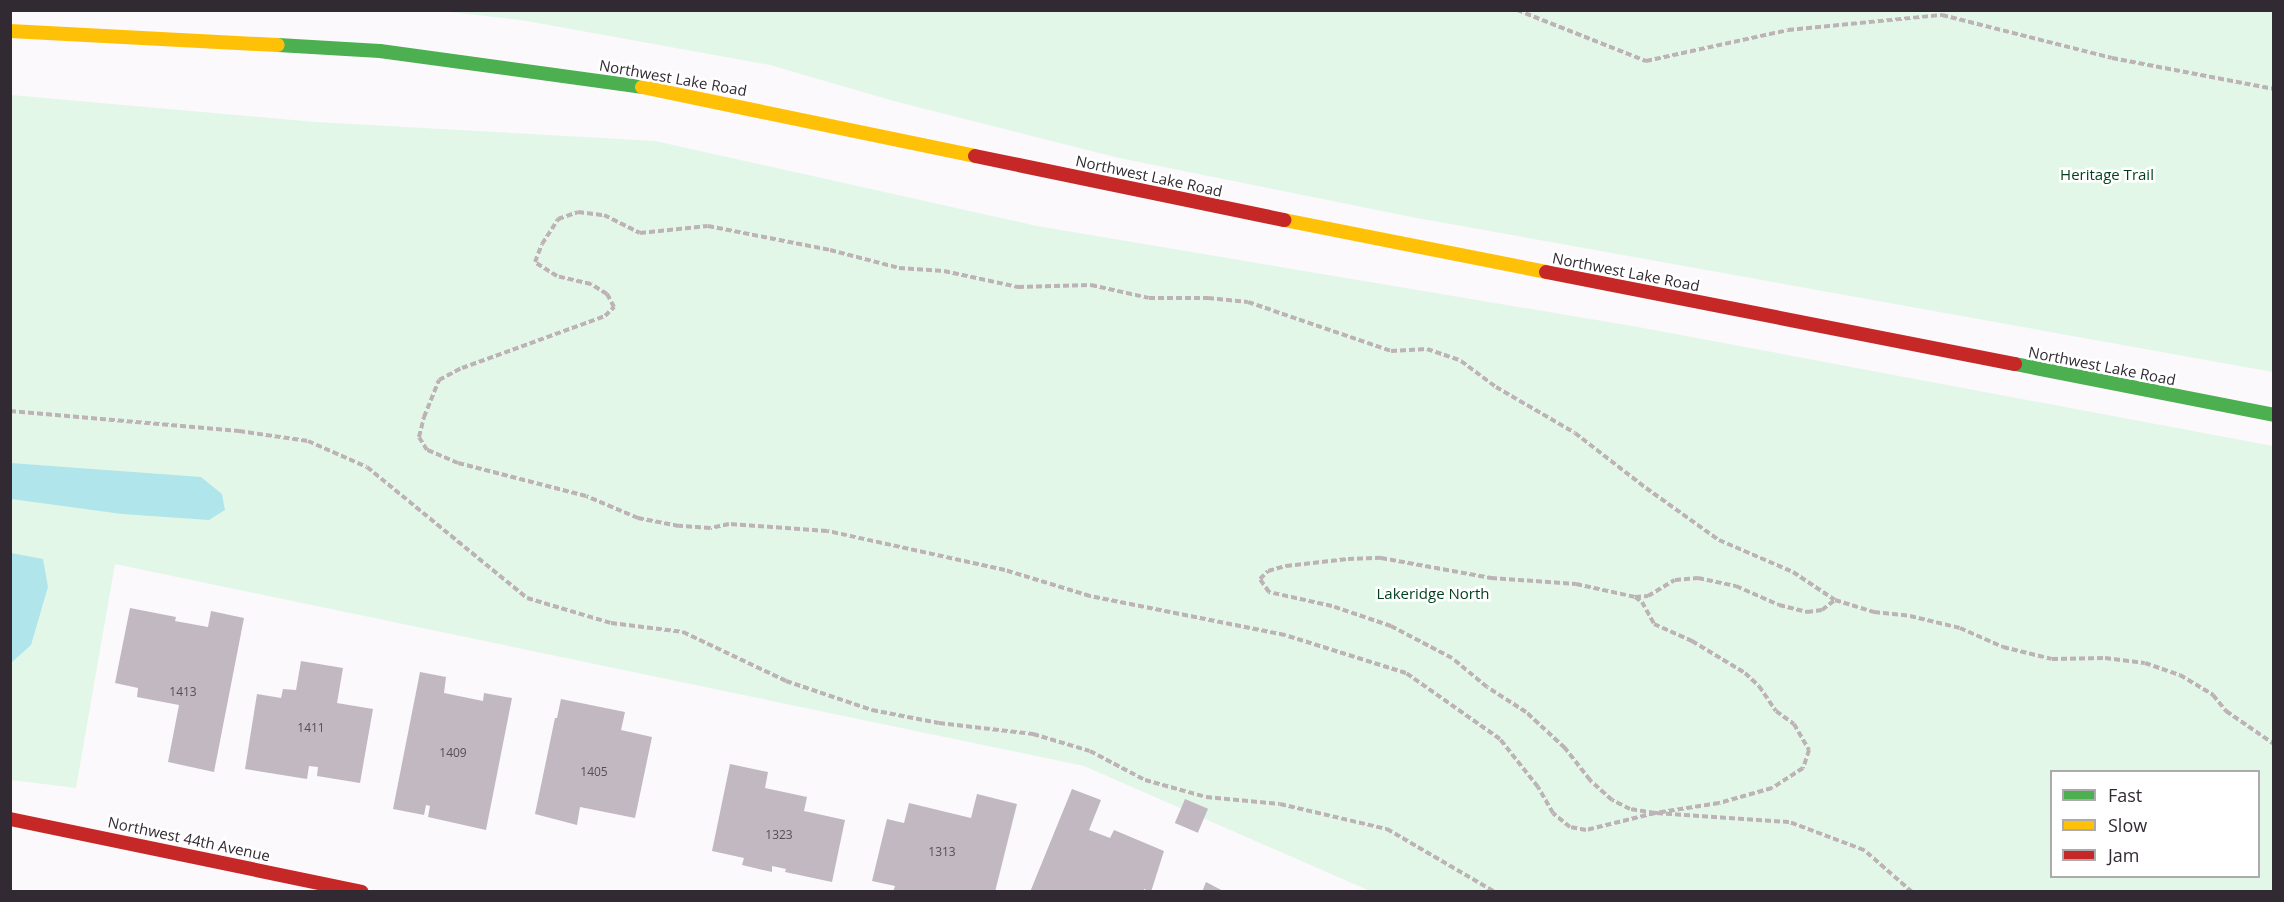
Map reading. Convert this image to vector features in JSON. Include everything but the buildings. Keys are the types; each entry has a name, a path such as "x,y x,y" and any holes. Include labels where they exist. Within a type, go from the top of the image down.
{"main road":[{"name":"Northwest Lake Road","path":"10,31 380,51 646,88 1228,209 2274,415"},
{"name":"Northwest 44th Avenue","path":"10,819 361,891"}],"path":[{"path":"1517,10 1646,61 1788,30 1942,15 2112,58 2274,89"},
{"path":"1635,597 1642,602 1654,624 1692,641 1745,673 1759,686 1776,711 1794,724 1809,750 1803,768 1772,788 1719,803 1655,813 1586,830 1570,827 1553,813 1538,788 1500,739 1406,673 1285,635 1090,596 1005,570 827,531 729,524 710,528 638,518 586,495 458,463 427,450 419,437 424,417 439,380 462,368 605,316 614,307 607,294 591,284 557,276 535,262 542,244 558,219 578,212 604,215 640,233 708,226 819,247 899,268 944,271 1018,286 1091,285 1149,298 1208,298 1248,302 1391,351 1427,349 1461,361 1496,387 1575,433 1646,488 1719,540 1793,572 1834,600 1874,612 1910,616 1960,628 2003,647 2052,658 2106,658 2145,663 2180,675 2213,695 2226,711 2274,744"},
{"path":"10,411 239,431 308,441 368,467 527,598 611,623 682,632 786,681 872,710 939,723 1033,734 1090,751 1145,780 1206,797 1280,804 1387,829 1495,891"},
{"path":"1834,600 1822,610 1807,612 1779,605 1736,586 1698,579 1675,580 1648,596 1635,597 1576,584 1491,578 1381,558 1286,566 1268,572 1260,579 1269,592 1332,606 1391,626 1452,658 1487,687 1526,712 1565,748 1590,780 1612,800 1630,809 1655,813 1789,822 1864,850 1912,891"}],"green space":[{"name":"Heritage Trail","path":"440,11 2273,11 2273,372 1417,218 1119,158 890,100 770,65 521,20"},
{"name":"Lakeridge North","path":"11,95 316,122 655,141 1037,226 1638,327 2273,446 2273,891 1370,891 1084,766 115,564 76,788 11,780"}],"water":[{"path":"11,463 201,477 222,494 225,510 209,520 122,514 11,499"},
{"path":"11,553 43,559 48,587 31,645 11,663"}],"traffic: fast":[{"path":"278,45 380,51 642,87"},
{"path":"2015,364 2274,415"}],"traffic: slow":[{"path":"10,31 278,45"},
{"path":"642,87 975,156"},
{"path":"1284,220 1546,272"}],"traffic: jam":[{"path":"975,156 1284,220"},
{"path":"1546,272 2015,364"},
{"path":"10,819 361,892"}]}
